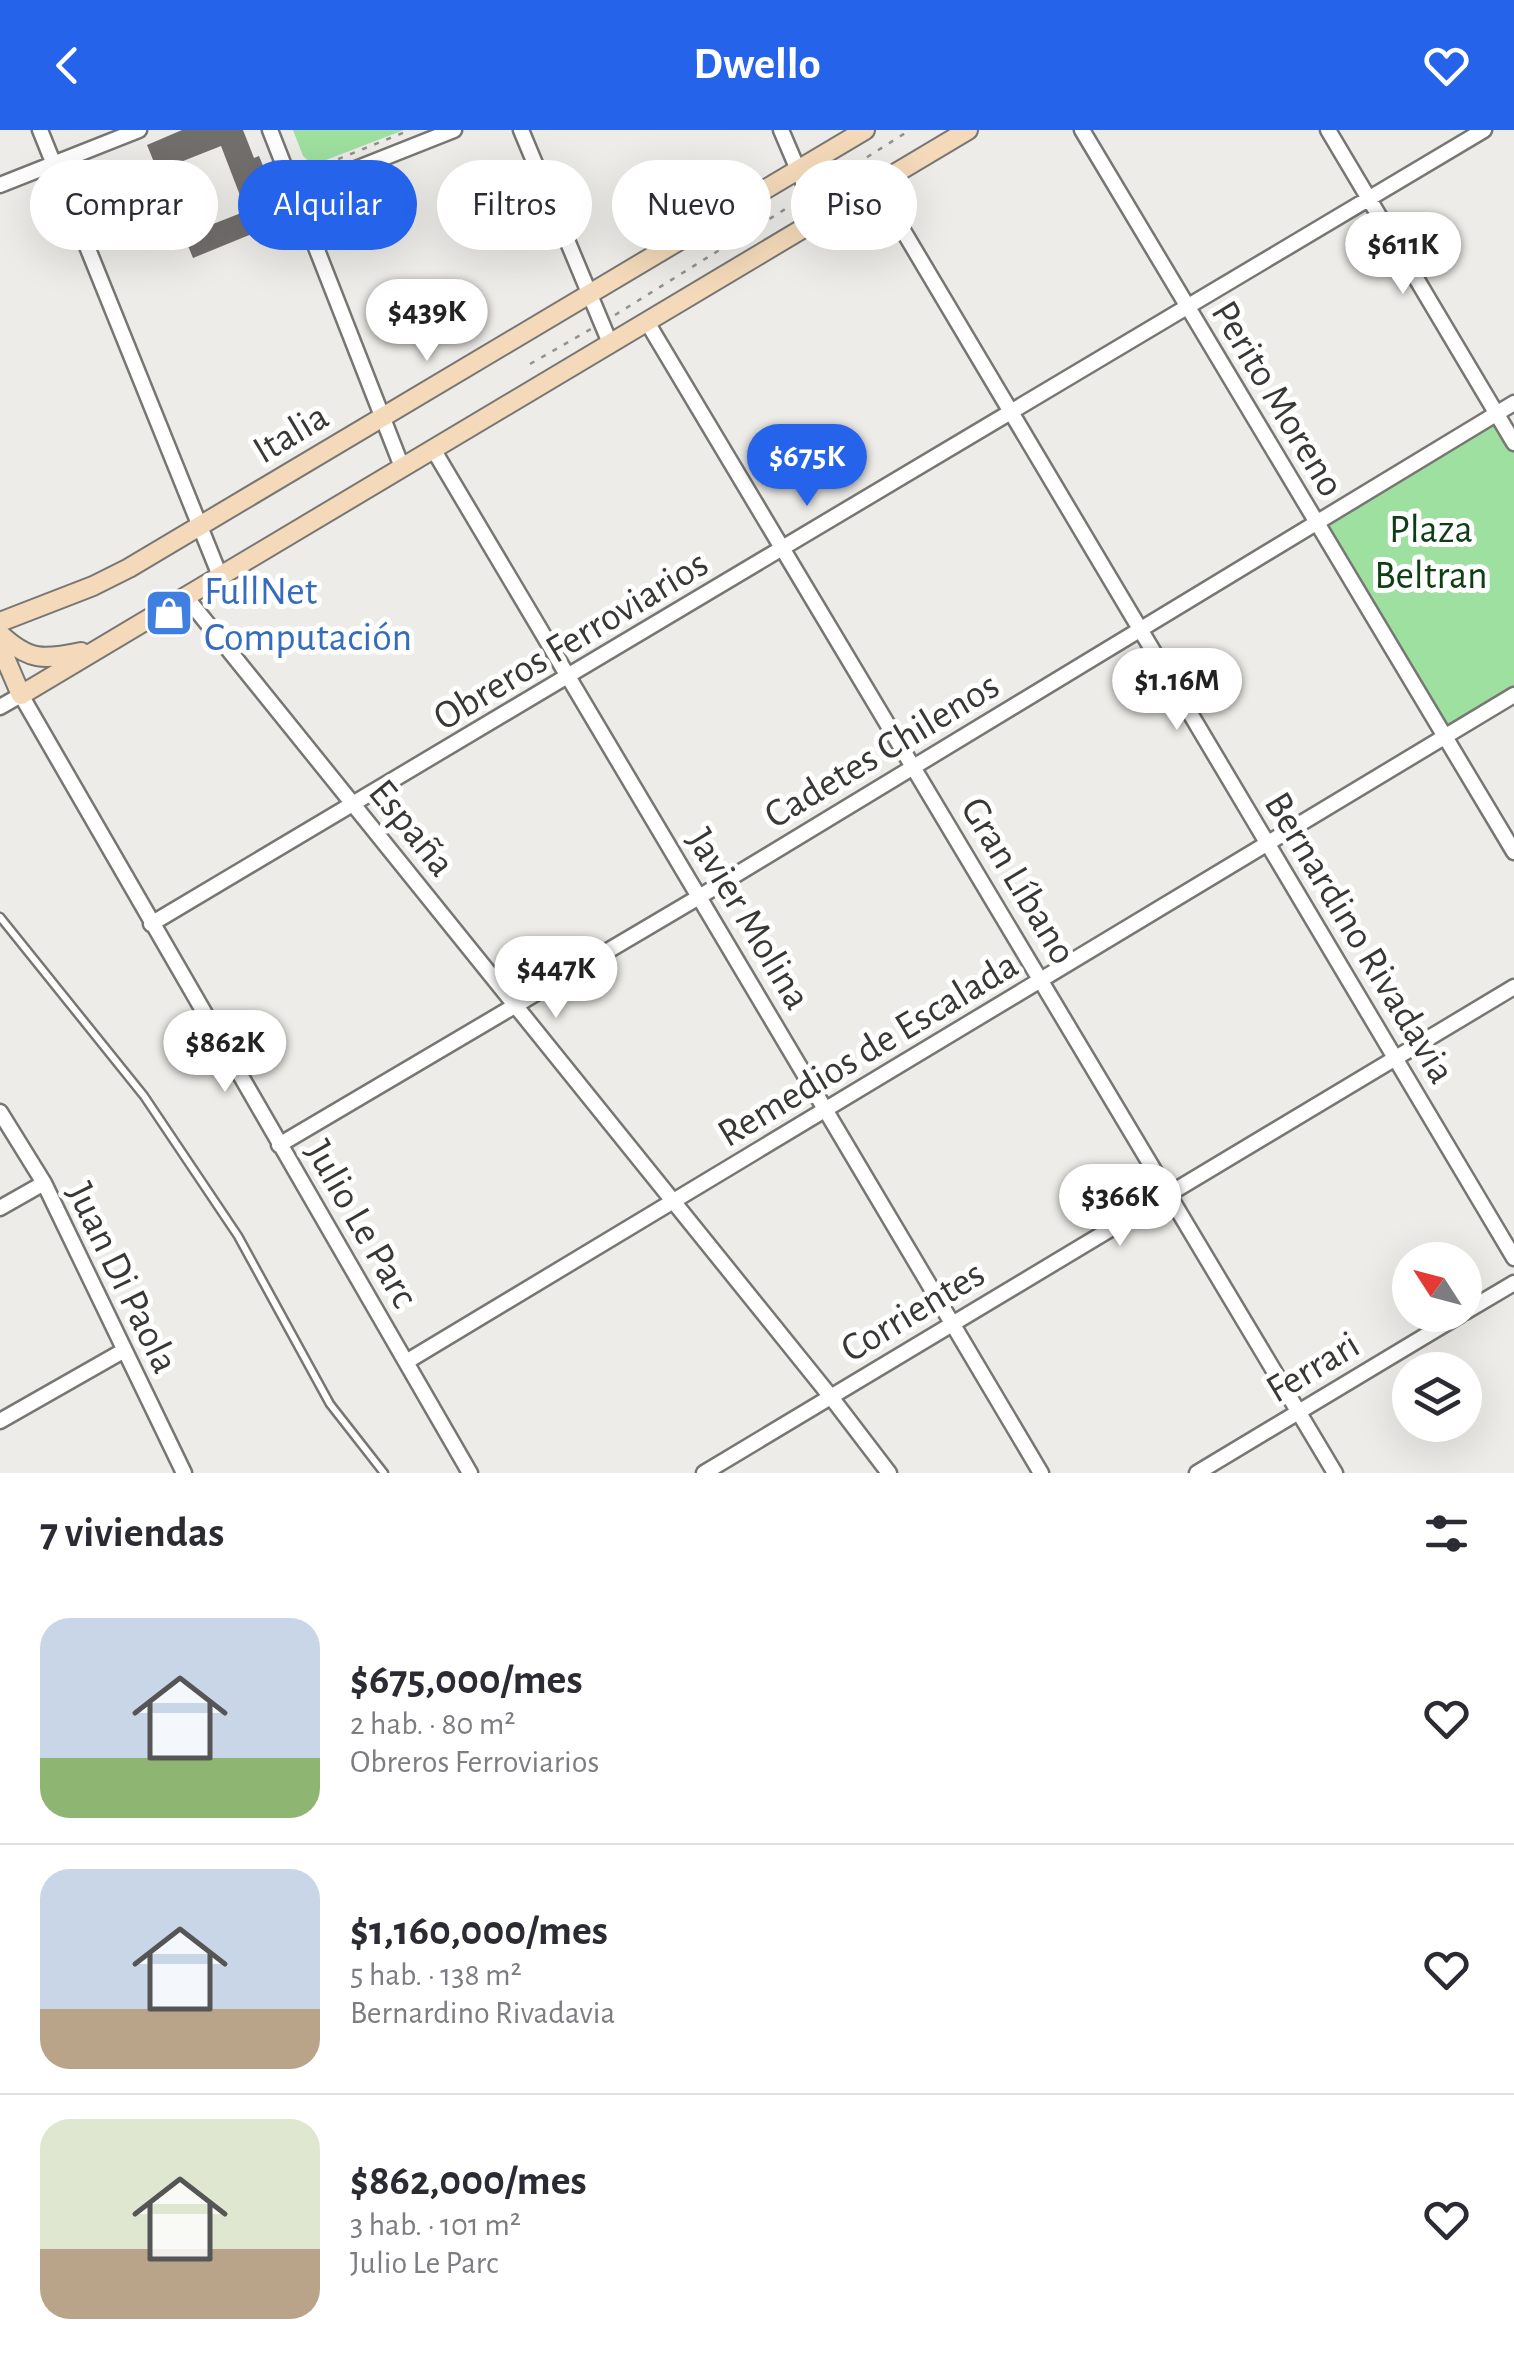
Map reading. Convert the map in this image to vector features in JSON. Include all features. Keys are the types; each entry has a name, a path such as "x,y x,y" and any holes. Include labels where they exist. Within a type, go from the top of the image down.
{"main road":[{"name":"Italia","path":"814,160 865,130"},
{"path":"917,160 968,130"},
{"name":"Italia","path":"0,622 111,578 791,174"},
{"path":"0,646 21,695 791,236"},
{"path":"0,634 30,656 46,658 96,650"}],"street":[{"path":"40,130 51,160"},
{"path":"63,160 139,130"},
{"path":"270,130 282,160"},
{"path":"378,160 454,130"},
{"path":"521,130 610,343"},
{"path":"781,130 793,160"},
{"name":"Perito Moreno","path":"1082,130 1514,852"},
{"path":"1328,130 1514,443"},
{"name":"Obreros Ferroviarios","path":"152,924 1484,130"},
{"path":"0,185 30,173"},
{"path":"88,250 220,576"},
{"path":"317,250 402,467"},
{"name":"Bernardino Rivadavia","path":"914,250 1514,1258"},
{"name":"Gran Líbano","path":"647,322 1336,1473"},
{"name":"Cadetes Chilenos","path":"280,1145 699,897 1514,403"},
{"name":"Javier Molina","path":"434,449 1041,1473"},
{"name":"España","path":"186,597 889,1473"},
{"path":"0,707 21,695"},
{"name":"Julio Le Parc","path":"21,695 470,1473"},
{"name":"Remedios de Escalada","path":"406,1362 1514,695"},
{"name":"Corrientes","path":"704,1473 1514,988"},
{"name":"Juan Di Paola","path":"0,1112 44,1184 184,1473"},
{"path":"0,1208 44,1184"},
{"name":"Ferrari","path":"1482,1302 1514,1283"},
{"name":"Ferrari","path":"1197,1473 1433,1332"},
{"path":"0,1421 123,1351"}],"lane":[{"path":"0,918 144,1096 238,1236 330,1404 384,1473"}],"path":[{"path":"336,160 410,130"},
{"path":"862,160 910,130"},
{"path":"530,364 791,205"}],"green space":[{"path":"293,130 404,130 326,160 307,160"},
{"name":"Plaza Beltran","path":"1497,413 1514,443 1514,695 1446,736 1315,524"}],"building":[{"path":"182,130 243,130 254,158 259,156 261,160 238,160 238,190 221,146 186,160 153,160 147,145"},
{"path":"238,214 238,240 218,248 218,222"},
{"path":"190,250 213,250 193,258"}],"place":[{"name":"FullNet Computación","path":"169,613"}]}
